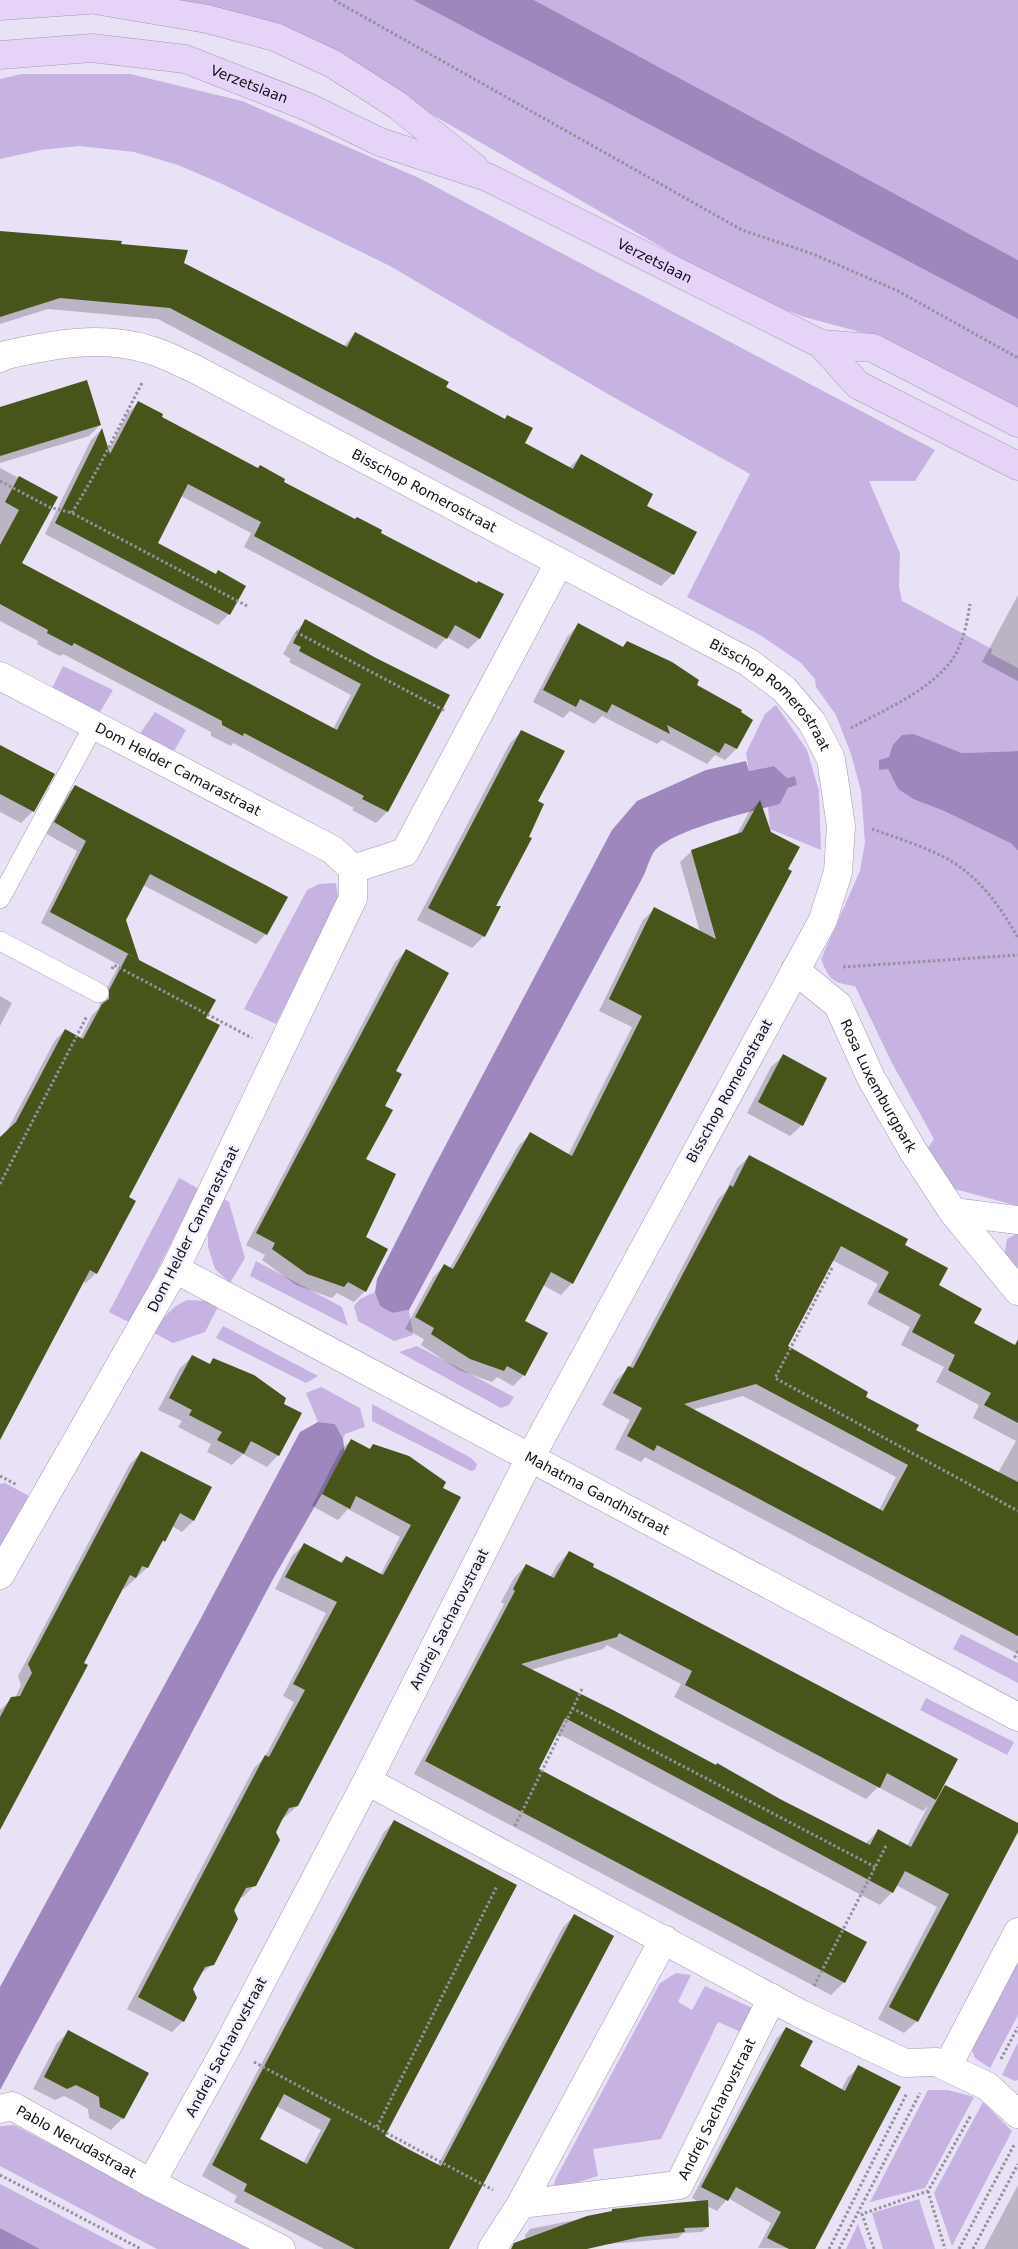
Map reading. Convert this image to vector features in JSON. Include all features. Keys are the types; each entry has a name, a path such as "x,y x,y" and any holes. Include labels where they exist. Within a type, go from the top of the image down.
{"main road":[{"path":"0,6 88,0"},
{"name":"Verzetslaan","path":"95,0 207,19 275,37 333,64 397,105 487,177"},
{"name":"Verzetslaan","path":"0,55 92,48 185,60 308,108 380,142 487,177 821,344 858,385 1018,466"},
{"name":"Verzetslaan","path":"821,344 873,348 1018,423"}],"street":[{"name":"Bisschop Romerostraat","path":"0,358 50,344 102,341 157,353 193,368 748,662 784,688 812,722 831,759 842,826 838,872 822,920 530,1458"},
{"path":"353,869 405,852 559,563"},
{"name":"Dom Helder Camarastraat","path":"0,676 333,850 353,869 354,898 175,1269 0,1575"},
{"name":"Rosa Luxemburgpark","path":"795,970 838,1006 871,1078 913,1151 953,1212 1018,1292"},
{"path":"953,1212 1018,1220"},
{"name":"Mahatma Gandhistraat","path":"175,1269 1018,1718"},
{"name":"Andrej Sacharovstraat","path":"151,2183 227,2047 367,1781 530,1458"},
{"path":"367,1781 801,2014 905,2063 935,2063 987,2086 1018,2114"},
{"path":"935,2063 1018,1932"},
{"path":"492,2249 520,2204 664,1939"},
{"name":"Andrej Sacharovstraat","path":"520,2204 679,2184 772,1998"},
{"name":"Pablo Nerudastraat","path":"0,2109 12,2106 151,2183"},
{"path":"151,2183 281,2249"}],"lane":[{"path":"0,899 94,725"},
{"path":"0,940 99,993"}],"path":[{"path":"334,0 742,230 813,254 898,291 1018,358"},
{"path":"72,513 97,470 157,353"},
{"path":"0,481 49,506 72,513 247,606"},
{"path":"823,744 922,688 949,664 965,631 970,604"},
{"path":"296,632 473,725"},
{"path":"842,826 865,827 913,844 959,866 986,890 1018,938"},
{"path":"795,970 1018,955"},
{"path":"0,1184 114,965 280,1052"},
{"path":"832,1268 775,1378 1018,1511"},
{"path":"1018,1651 1015,1657 1018,1659"},
{"path":"377,2127 506,1856 583,1687"},
{"path":"572,1708 875,1867"},
{"path":"801,2014 886,1844"},
{"path":"227,2047 520,2204"},
{"path":"829,2249 935,2063"},
{"path":"839,2249 935,2063"},
{"path":"874,2249 862,2214 928,2191 987,2086"},
{"path":"959,2249 1018,2138"},
{"path":"973,2249 1018,2164"},
{"path":"0,2175 141,2249"},
{"path":"928,2191 944,2249"}],"shaded area":[{"path":"174,0 413,0 1018,319 1018,413 864,333 804,317 743,294 294,35"},
{"path":"413,0 534,0 1018,260 1018,319"},
{"path":"534,0 1018,0 1018,260"},
{"path":"22,74 130,74 242,101 419,178 935,450 915,481 869,481 900,553 899,586 902,601 992,649 991,654 1018,668 1018,751 962,753 914,734 892,746 889,757 879,760 879,769 888,769 898,789 913,799 944,811 1012,844 1018,851 1018,1206 951,1188 926,1151 934,1139 892,1063 855,986 837,982 829,976 821,959 860,871 865,842 861,791 851,754 836,715 816,687 815,679 801,663 760,635 687,597 750,474 606,393 390,266 220,183 178,165 134,152 79,146 41,150 0,159 0,79"},
{"path":"63,666 113,690 100,712 52,688"},
{"path":"776,705 807,750 819,791 821,850 770,829 768,807 780,804 788,788 797,785 795,776 787,778 774,766 749,771 746,753 765,714"},
{"path":"155,712 186,730 174,751 139,735"},
{"path":"914,734 962,753 1018,751 1018,851 1012,844 944,811 913,799 898,789 888,769 879,770 879,760 889,757 892,746 902,735"},
{"path":"746,761 749,771 774,766 787,778 795,776 797,785 788,788 780,804 692,830 661,845 653,853 644,875 409,1310 392,1313 380,1306 375,1292 377,1279 612,830 637,801 706,770"},
{"path":"336,883 338,898 276,1024 244,1009 307,890 319,884"},
{"path":"179,1178 199,1189 130,1323 109,1312"},
{"path":"224,1199 229,1202 245,1258 230,1283 215,1269 208,1247 208,1230"},
{"path":"1018,1233 1018,1275 1004,1258 1007,1239"},
{"path":"256,1261 342,1307 348,1326 250,1276"},
{"path":"375,1292 380,1306 392,1313 409,1310 413,1335 394,1341 358,1321 354,1306 360,1299"},
{"path":"188,1300 206,1301 218,1307 205,1332 173,1343 154,1333 168,1313"},
{"path":"223,1326 318,1376 306,1383 216,1338"},
{"path":"417,1346 514,1397 509,1405 501,1408 399,1352"},
{"path":"321,1387 360,1408 365,1427 345,1434 343,1439 335,1424 318,1422 306,1393"},
{"path":"372,1404 471,1458 477,1464 475,1470 471,1471 372,1421"},
{"path":"318,1422 335,1424 343,1439 345,1454 273,1579 0,2090 0,1987 300,1432"},
{"path":"5,1483 29,1496 0,1546 0,1484"},
{"path":"961,1634 1018,1663 1018,1683 953,1649"},
{"path":"926,1698 1014,1742 1007,1755 920,1710"},
{"path":"1018,1952 1018,2015 990,2068 975,2058 970,2047"},
{"path":"676,1973 691,1975 678,2002 692,2010 705,1986 754,2009 743,2033 718,2022 661,2139 593,2149 598,2176 557,2189 554,2185 555,2180 660,1983"},
{"path":"1018,2042 1018,2080 1015,2081 1002,2075"},
{"path":"928,2090 948,2090 974,2097 925,2188 870,2202"},
{"path":"983,2102 1012,2131 952,2246 934,2193"},
{"path":"14,2125 249,2249 157,2249 0,2166 0,2126"},
{"path":"0,2184 125,2249 40,2249 0,2228"},
{"path":"919,2199 935,2249 883,2249 872,2213"},
{"path":"858,2224 867,2249 846,2249"},
{"path":"0,2228 40,2249 0,2249"}],"building":[{"path":"0,231 122,241 121,244 188,250 184,263 347,347 355,332 449,382 446,387 505,419 507,415 533,428 525,443 573,469 581,454 653,494 647,506 697,532 674,575 170,308 60,298 0,317"},
{"path":"87,380 101,425 0,456 0,407"},
{"path":"138,401 163,414 162,417 258,468 260,465 285,479 284,482 355,519 357,517 382,530 381,533 477,583 478,581 504,594 480,639 455,625 447,639 254,536 261,522 188,484 158,543 216,574 218,570 246,586 230,615 55,523 102,428 110,454"},
{"path":"19,476 58,497 22,563 337,730 361,684 299,651 301,647 293,643 305,619 376,658 450,695 388,812 362,799 364,796 244,733 243,736 222,725 222,721 74,643 72,646 47,633 48,630 0,604 0,545 19,510 5,502"},
{"path":"578,623 623,647 627,641 672,662 699,680 697,685 742,710 741,712 753,720 737,749 725,743 719,753 667,725 670,734 612,704 607,713 580,699 576,707 543,690"},
{"path":"521,730 565,751 538,801 544,804 529,837 532,838 496,906 501,906 485,937 428,908"},
{"path":"0,745 55,774 34,812 0,794"},
{"path":"75,785 288,897 267,935 150,874 126,920 139,960 216,1000 206,1018 220,1025 129,1197 136,1201 97,1274 90,1270 0,1440 0,1137 16,1122 65,1029 83,1039 102,1004 109,999 109,990 128,954 138,959 50,912 86,841 54,822"},
{"path":"760,800 771,832 800,847 788,869 792,871 573,1284 551,1272 525,1321 548,1333 525,1376 507,1366 504,1371 470,1359 431,1334 434,1328 415,1317 444,1264 453,1269 530,1132 572,1156 642,1016 609,999 654,907 716,939 691,850 742,832"},
{"path":"406,949 449,973 396,1071 402,1074 385,1106 393,1110 366,1159 396,1174 366,1237 388,1249 366,1292 348,1282 344,1287 307,1274 272,1249 275,1243 256,1233"},
{"path":"783,1054 827,1078 803,1126 758,1102"},
{"path":"749,1155 908,1239 905,1245 948,1268 939,1285 982,1309 974,1323 1015,1345 1018,1339 1018,1423 984,1405 991,1393 948,1370 955,1355 912,1332 921,1315 878,1292 889,1272 841,1246 788,1346 868,1392 866,1397 919,1425 916,1430 1018,1482 1018,1636 657,1445 654,1451 627,1436 642,1408 613,1393 628,1366 633,1368 730,1185 733,1187","holes":["756,1384 908,1465 883,1511 684,1404"]},
{"path":"192,1355 210,1364 213,1358 254,1375 286,1398 284,1404 302,1413 279,1456 251,1441 244,1454 217,1440 222,1432 189,1415 192,1410 169,1398"},
{"path":"351,1439 370,1449 373,1444 409,1456 446,1482 443,1488 461,1497 298,1806 289,1808 282,1820 276,1832 280,1840 256,1886 246,1888 234,1910 238,1919 214,1965 205,1967 193,1989 197,1998 184,2022 138,1997 265,1755 269,1757 305,1690 293,1684 337,1602 285,1577 304,1543 342,1563 346,1556 383,1575 411,1525 356,1496 350,1509 322,1494"},
{"path":"141,1451 212,1487 194,1521 180,1513 165,1542 163,1540 148,1568 142,1566 136,1578 130,1575 84,1663 88,1665 0,1830 0,1717 11,1697 20,1696 32,1673 28,1664"},
{"path":"569,1551 594,1564 593,1567 958,1759 936,1800 887,1773 880,1788 685,1685 692,1671 619,1633 617,1637 521,1664 716,1765 717,1763 780,1799 870,1845 878,1829 911,1847 945,1785 1018,1823 1018,1832 918,2022 889,2007 949,1894 905,1871 893,1893 565,1718 539,1769 867,1942 845,1983 425,1761 515,1591 513,1589 526,1564 554,1578"},
{"path":"394,1820 517,1885 385,2136 408,2149 441,2166 574,1914 614,1936 449,2249 355,2249 244,2191 247,2184 212,2165","holes":["284,2094 331,2119 307,2164 260,2139"]},
{"path":"786,2027 813,2041 800,2066 845,2091 858,2065 901,2087 815,2249 789,2249 767,2238 781,2212 736,2187 728,2201 701,2187"},
{"path":"68,2030 149,2073 124,2119 100,2107 99,2097 88,2091 76,2085 67,2089 44,2077"},
{"path":"708,2200 709,2227 684,2228 685,2232 640,2237 587,2249 511,2249 514,2243 587,2216 612,2211 612,2209"}]}
